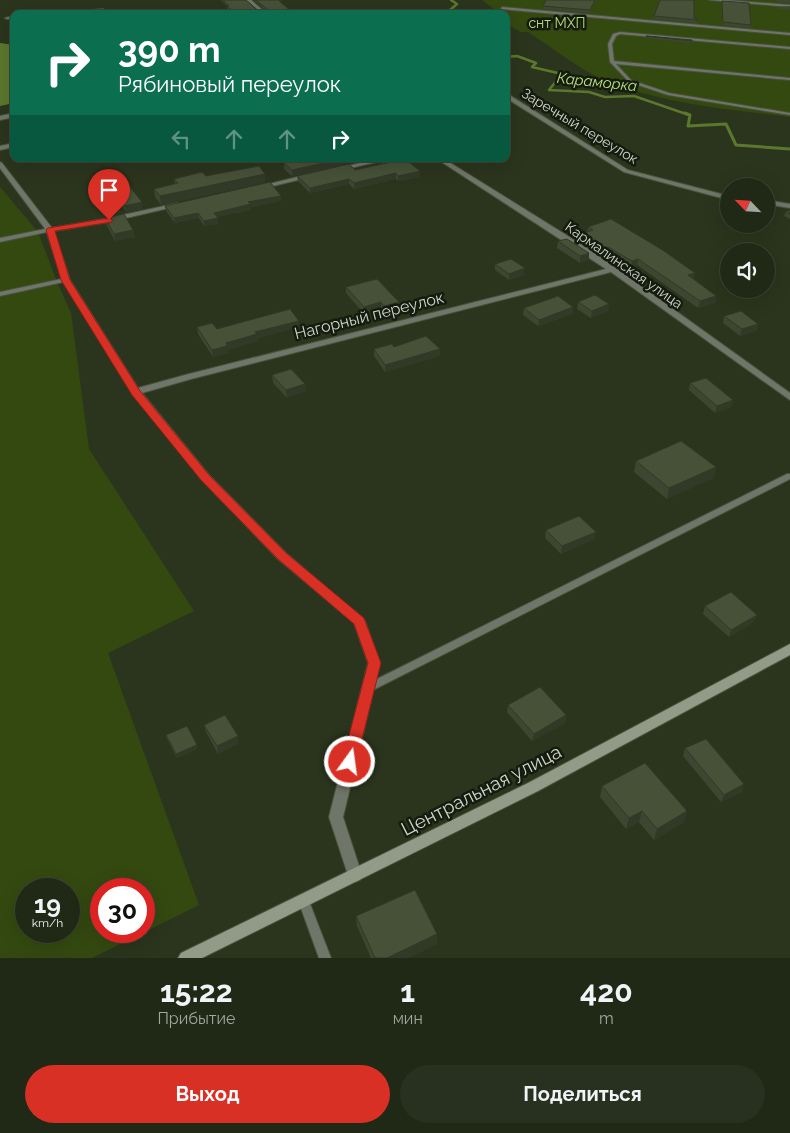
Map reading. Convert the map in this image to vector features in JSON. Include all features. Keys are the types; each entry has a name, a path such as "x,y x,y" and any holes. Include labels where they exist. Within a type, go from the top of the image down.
{"street":[{"path":"248,0 260,10"},
{"name":"Заречный переулок","path":"510,98 626,171 720,196"},
{"path":"329,172 373,162"},
{"name":"Кармалинская улица","path":"445,162 592,255 790,397"},
{"path":"0,164 50,230 66,280 136,392 205,477 282,556 360,621 374,663 336,817 355,875"},
{"path":"252,188 319,174"},
{"path":"50,230 109,220 185,203"},
{"path":"775,204 790,206"},
{"name":"Нагорный переулок","path":"136,392 198,374 611,270"},
{"name":"Центральная улица","path":"186,958 532,787 790,649"}],"lane":[{"path":"711,0 790,6"},
{"path":"502,8 790,34"},
{"path":"790,48 620,33 614,35 610,44 612,62 630,81 668,94 790,114"},
{"path":"612,62 790,79"},
{"path":"0,240 50,230"},
{"path":"0,294 66,280"},
{"path":"368,688 790,476"},
{"path":"303,900 325,958"}],"green space":[{"name":"снт МХП","path":"482,0 790,0 790,117 671,100 624,87 593,75 528,32 520,32 510,26 510,10 495,10"},
{"path":"0,43 10,44 10,104 0,106"},
{"path":"0,187 38,232 71,313 89,449 194,611 108,653 199,905 155,927 155,878 90,878 90,943 122,943 92,958 0,958"}],"building":[{"path":"223,0 246,0 258,10 232,10 227,6 229,6"},
{"path":"256,0 280,0 290,10 268,10"},
{"path":"546,0 595,0 590,10 543,6"},
{"path":"660,0 694,0 694,18 698,20 654,16"},
{"path":"722,1 749,3 751,25 723,22"},
{"path":"646,36 692,40 692,41"},
{"path":"288,162 328,162 292,170 284,163"},
{"path":"391,162 409,162 420,171 398,176 396,173 354,183 349,179 310,188 297,176 349,164 355,170"},
{"path":"259,166 265,174 160,196 154,189 178,183 174,179 202,172 206,176"},
{"path":"270,182 281,196 248,202 251,204 214,213 218,218 204,221 198,213 174,218 165,206"},
{"path":"130,187 142,202 125,206 113,191"},
{"path":"117,204 120,210 102,214 98,207"},
{"path":"124,214 133,230 114,234 105,218"},
{"path":"611,219 664,251 695,273 688,275 716,296 700,301 638,259 632,261 608,247 603,249 580,234 593,230 588,227"},
{"path":"567,239 589,253 580,256 558,241"},
{"path":"511,259 525,268 509,274 495,264"},
{"path":"377,279 399,302 384,306 381,302 364,307 346,287"},
{"path":"595,295 609,304 592,311 578,302"},
{"path":"558,296 573,307 539,320 524,308"},
{"path":"290,309 299,321 255,332 257,334 226,343 227,346 212,350 197,327 212,323 217,329"},
{"path":"741,311 758,324 742,329 724,316"},
{"path":"426,336 440,349 385,365 374,349 392,344 394,347"},
{"path":"291,369 305,384 286,390 272,375"},
{"path":"706,378 733,400 717,406 690,383"},
{"path":"681,441 716,467 669,488 636,461"},
{"path":"579,516 596,532 562,546 546,530"},
{"path":"731,592 757,615 731,630 705,606"},
{"path":"540,687 566,715 534,734 508,705"},
{"path":"225,715 238,736 217,746 204,725"},
{"path":"187,726 197,745 176,754 166,735"},
{"path":"706,739 744,784 724,795 685,748"},
{"path":"645,763 687,811 657,829 642,811 629,818 602,786"},
{"path":"415,890 437,934 387,958 375,958 356,916"}],"waterway":[{"name":"Караморка","path":"450,10 457,4 451,0"},
{"name":"Караморка","path":"510,57 517,56 536,63 532,67 562,74 549,90 589,92 605,97 634,96 689,115"},
{"name":"Караморка","path":"685,113 690,115 688,126 726,124 736,145 790,149"}],"route":[{"path":"109,220 50,230 66,280 136,392 205,477 282,556 360,621 374,663 350,762"}]}
